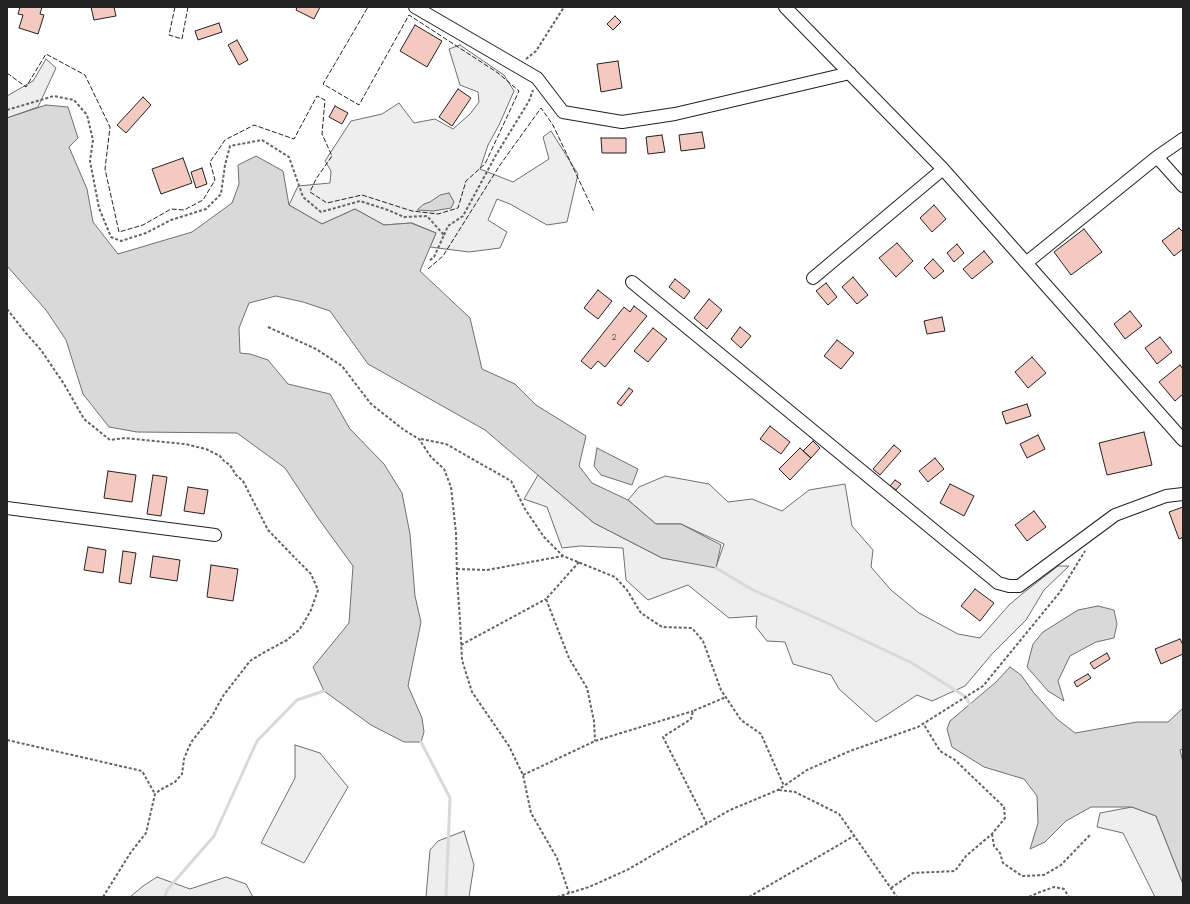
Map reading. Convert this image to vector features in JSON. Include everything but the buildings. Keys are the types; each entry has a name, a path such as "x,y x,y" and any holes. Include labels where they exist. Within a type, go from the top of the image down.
{"street":[{"path":"415,7 538,78 564,112 622,122 675,114 850,73"},
{"path":"785,7 943,169 1183,440"},
{"path":"1026,263 1157,157 1183,139"},
{"path":"1157,157 1183,186"},
{"path":"813,278 943,169"},
{"path":"632,282 998,583 1009,586 1019,586 1115,515 1166,496 1183,494"},
{"path":"7,508 215,535"}],"path":[{"path":"517,66 536,51 564,7"},
{"path":"428,261 434,257 448,226 463,216 496,155 529,101 538,78"},
{"path":"7,110 54,96 74,100 87,115 93,140 90,161 99,208 111,237 121,241 146,232 171,220 206,209 221,194 225,165 230,146 262,140 289,157 303,197 321,212 360,201 404,216 427,216 444,235"},
{"path":"7,309 24,332 41,350 64,384 84,419 110,440 125,438 185,444 206,449 220,456 230,465 236,475 243,481 268,530 311,574 318,590 311,610 299,630 287,640 250,661 223,696 212,716 192,741 184,759 182,774 175,782 155,794 146,833 103,897"},
{"path":"268,327 316,349 342,366 371,404 404,430 419,439 446,444 511,481 525,509 544,537 563,556 615,577 627,590 641,613 662,627 692,628 703,642 721,690 741,720 761,734 784,786"},
{"path":"419,439 431,457 444,469 451,487 456,533 462,660 472,692 509,746 524,775 530,813 557,858 569,893"},
{"path":"557,897 589,887 627,870 730,810 778,790 807,770 850,751 918,726 983,686 1060,592 1087,547"},
{"path":"457,569 486,570 563,556"},
{"path":"461,645 546,599 579,562"},
{"path":"546,599 569,658 587,688 594,721 594,741"},
{"path":"524,775 594,741 693,711 726,697"},
{"path":"693,711 691,719 663,737 707,824"},
{"path":"891,888 913,872 955,871 966,856 992,834 1005,818 1004,807 955,760 940,751 924,723"},
{"path":"7,740 142,771 155,794"},
{"path":"778,790 795,792 840,814 897,897"},
{"path":"992,834 994,846 1000,853 1003,863 1022,876 1044,875 1061,865 1090,835"},
{"path":"749,897 854,836"},
{"path":"1029,897 1054,887 1064,889 1069,897"}],"shaded area":[{"path":"460,45 504,75 514,91 499,125 488,145 480,169 513,182 549,159 543,137 551,131 578,174 567,222 547,225 510,204 497,199 488,220 507,232 500,248 469,252 430,247 436,233 412,223 384,225 355,209 322,224 289,205 298,186 330,183 331,171 325,161 351,121 382,114 399,103 414,123 435,119 453,129 470,114 479,102 478,92 460,85 449,49"},
{"path":"46,59 56,68 38,107 7,118 7,96 33,81"},
{"path":"46,105 68,107 78,138 69,147 87,189 93,222 118,254 192,232 232,203 239,184 238,165 256,156 283,171 289,205 322,224 355,209 384,225 411,223 436,233 420,271 470,318 482,369 515,384 536,405 586,436 579,466 592,483 628,500 656,524 681,524 721,545 716,568 662,558 594,523 485,430 368,364 330,311 303,302 276,296 249,303 239,328 240,353 250,354 268,360 288,384 330,394 350,429 384,464 402,493 410,534 415,596 421,622 408,686 422,718 424,732 421,742 404,742 371,725 324,691 313,667 349,623 353,566 318,518 285,468 237,433 137,432 109,427 83,394 66,340 46,310 7,266 7,118"},
{"path":"449,193 454,202 451,208 433,211 417,210 424,204 440,195"},
{"path":"597,448 638,469 632,485 601,475 594,466"},
{"path":"538,475 594,523 662,558 716,567 724,544 681,524 656,524 628,500 639,487 665,476 709,484 728,502 752,499 782,511 809,490 845,484 852,526 873,550 871,567 891,590 919,613 958,634 980,638 1009,605 1022,594 1058,566 1069,566 1044,590 1026,620 992,654 965,686 932,701 917,695 876,722 839,689 831,675 793,664 785,642 767,641 756,627 757,616 729,618 688,585 648,600 626,580 623,548 580,546 562,548 547,507 524,499"},
{"path":"1098,606 1114,610 1117,624 1114,638 1096,642 1070,656 1058,681 1064,701 1048,691 1027,667 1033,644 1043,632 1078,610"},
{"path":"1010,667 1021,675 1034,693 1057,719 1075,733 1137,722 1168,722 1183,708 1183,749 1180,750 1183,762 1183,884 1156,816 1132,807 1091,807 1066,821 1045,842 1030,849 1038,823 1037,796 1024,779 984,767 952,747 947,729 950,721 996,682"},
{"path":"295,745 320,753 348,787 304,863 261,843 295,778"},
{"path":"1132,807 1156,816 1183,884 1183,897 1155,897 1123,833 1097,827 1100,813"},
{"path":"464,831 474,865 469,897 426,897 430,850 438,841"},
{"path":"157,877 190,889 226,877 246,884 253,897 130,897"}],"waterway":[{"path":"716,568 753,590 912,663 966,697 970,705"},
{"path":"165,897 167,890 214,836 257,741 297,700 324,691"},
{"path":"421,742 450,798 446,897"}],"fence":[{"path":"175,7 169,35 182,39 188,7"},
{"path":"7,73 26,87 46,54 85,75 110,127 105,169 119,232 143,225 171,209 184,210 203,200 215,180 210,162 225,140 254,125 294,139 317,96 325,100 322,134 332,156 316,179 310,192 327,203 362,195 412,211 438,214 458,208 466,181 485,164 519,91 498,73 409,15 359,105 323,84 368,7"},
{"path":"428,269 443,256 500,165 541,108 553,125 594,212"}]}
